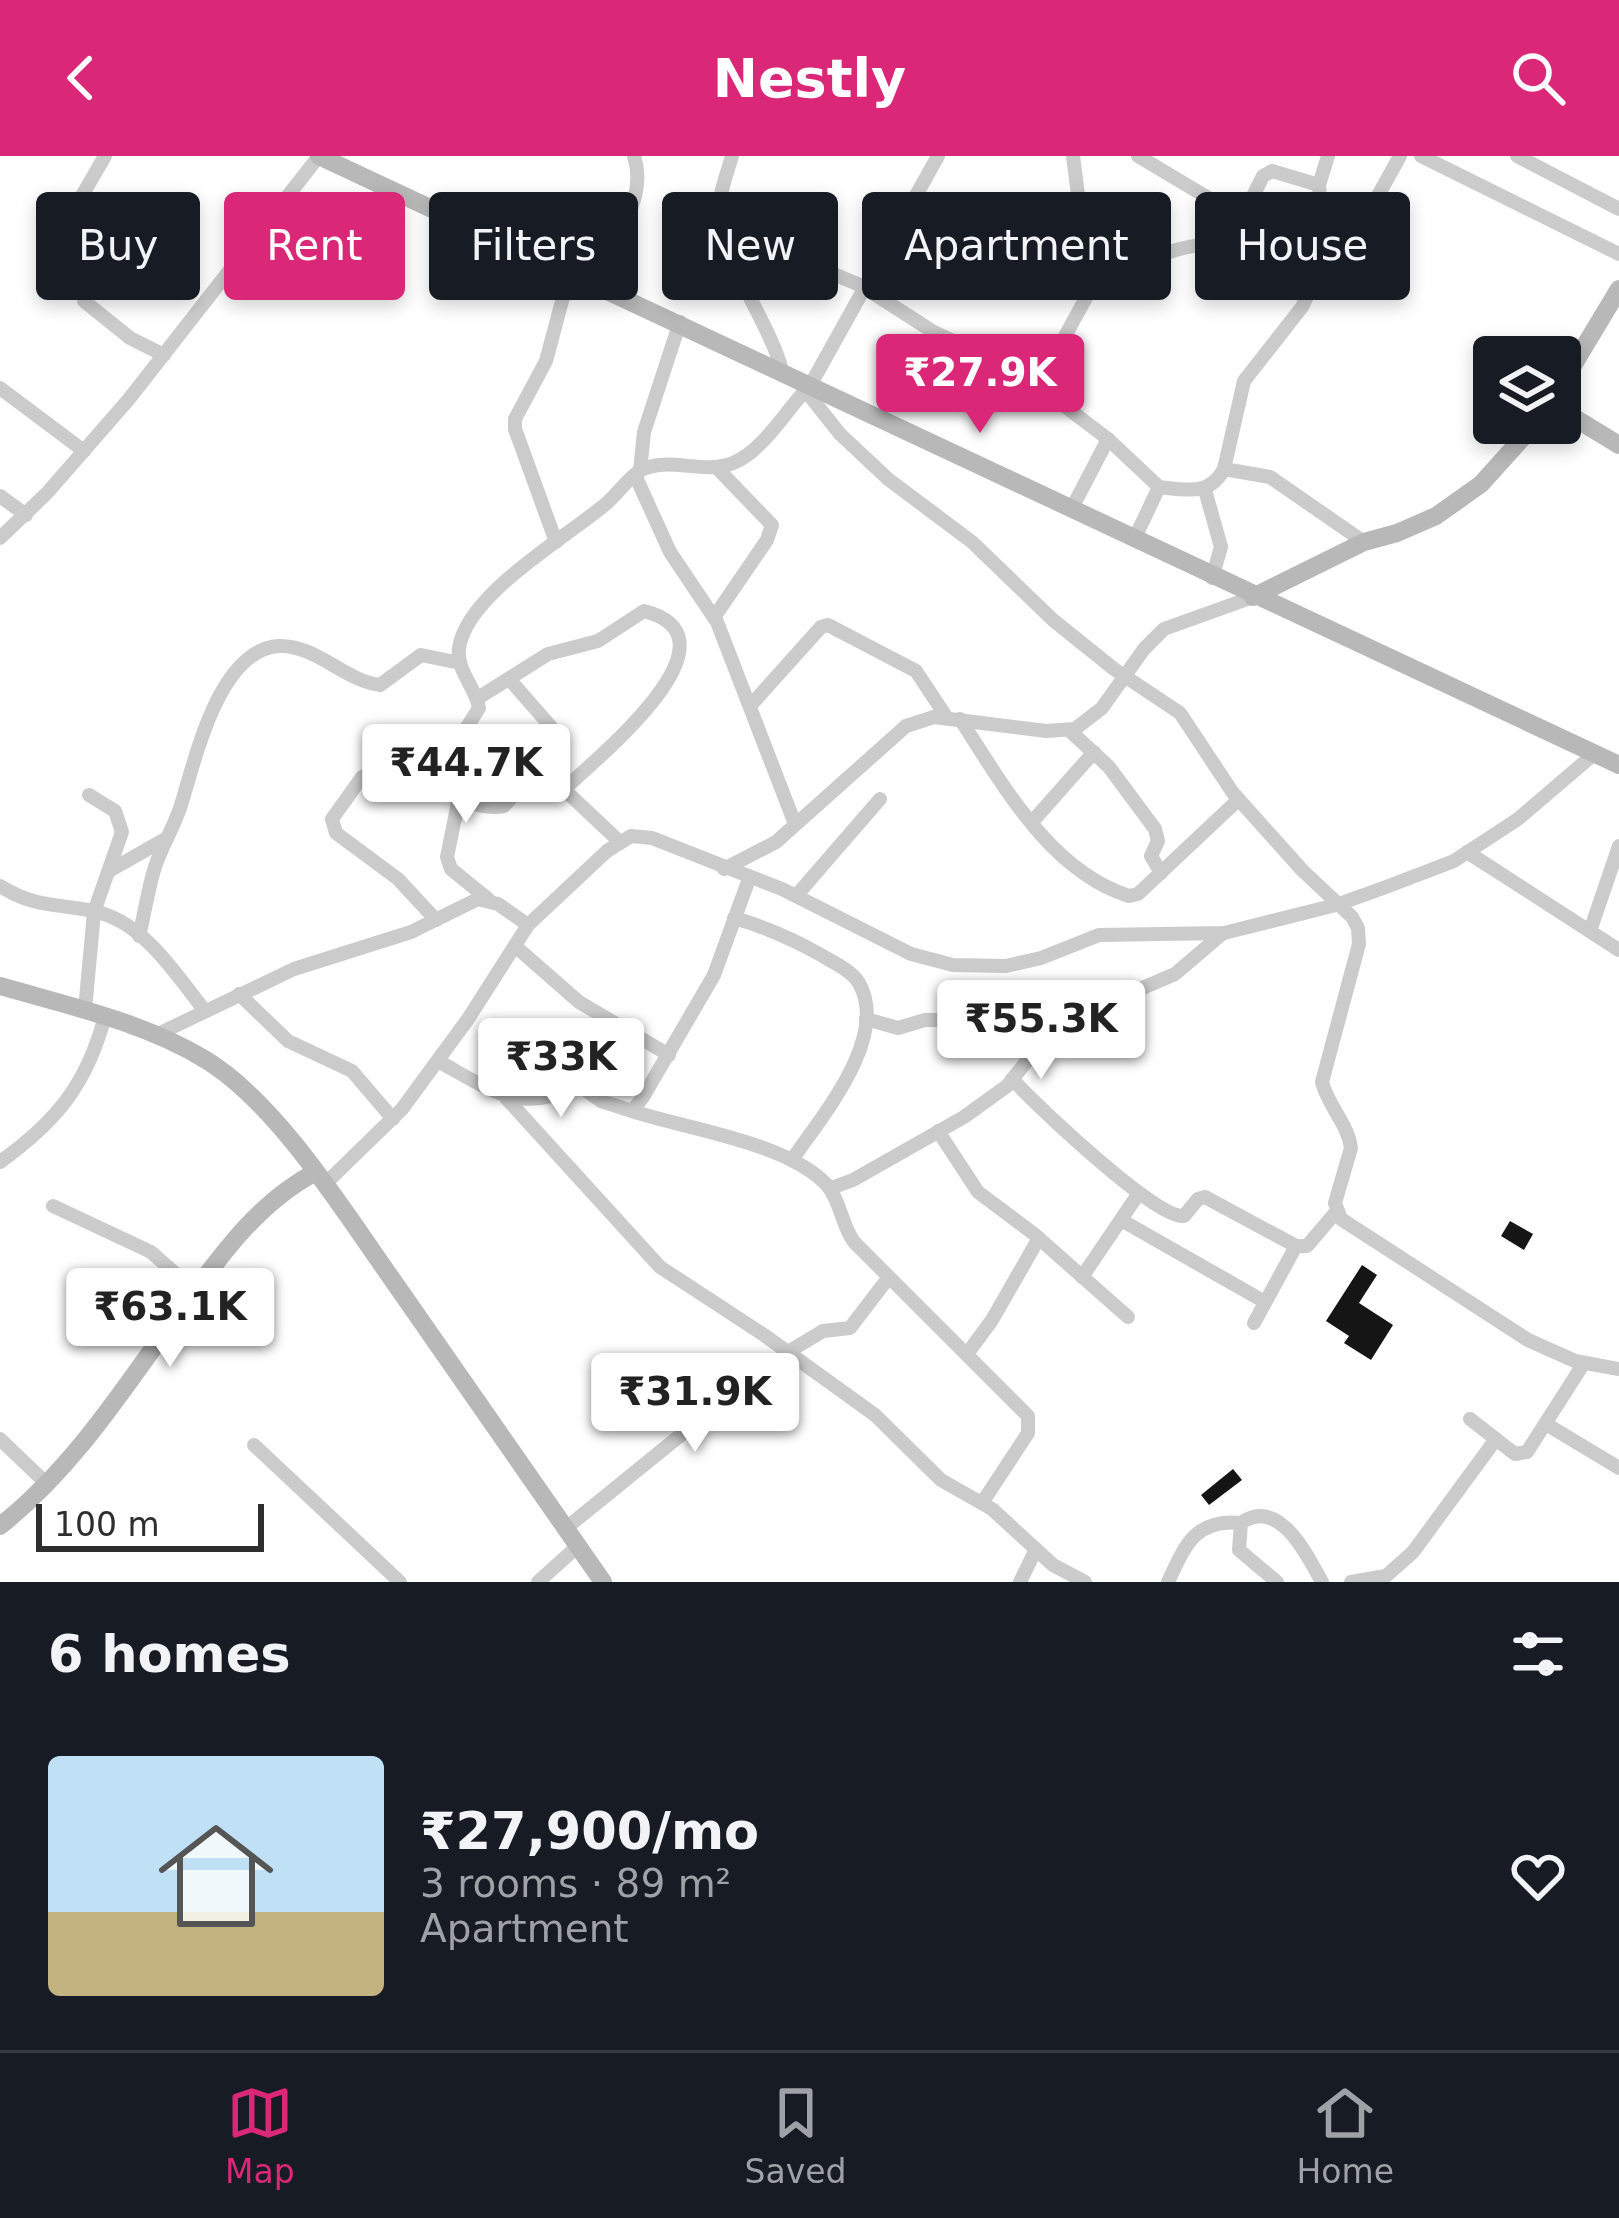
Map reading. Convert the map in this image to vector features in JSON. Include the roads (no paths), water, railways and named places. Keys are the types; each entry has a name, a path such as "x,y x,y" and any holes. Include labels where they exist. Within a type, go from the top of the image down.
{"street":[{"path":"84,192 105,156"},
{"path":"0,538 84,451 319,156 429,207"},
{"path":"634,156 635,192"},
{"path":"723,192 732,156"},
{"path":"917,192 938,156"},
{"path":"1073,156 1078,192"},
{"path":"1138,156 1198,192"},
{"path":"1319,192 1328,156"},
{"path":"1380,192 1400,156"},
{"path":"1420,156 1619,254"},
{"path":"1516,156 1619,209"},
{"path":"1255,192 1263,176 1272,172 1319,185"},
{"path":"528,925 451,869 447,857 459,798 455,746 477,716 478,698 460,663 461,640 509,576 638,473 664,465 716,466 743,457 862,286 838,276"},
{"path":"1581,352 1619,289"},
{"path":"556,542 515,419 546,361 569,300"},
{"path":"632,300 1212,578 1619,765"},
{"path":"754,300 798,381 872,466 984,552 1053,620 1124,677 1180,713 1238,800 1352,917 1359,944 1324,1067 1325,1094 1352,1148 1336,1212 1349,1226 1528,1340 1584,1363 1619,1370"},
{"path":"884,300 932,331 1040,382 1159,487 1205,490 1217,483 1224,469 1244,381 1305,300"},
{"path":"1040,382 1085,300"},
{"path":"84,301 130,338 164,355"},
{"path":"680,322 644,432 638,473 670,552 715,616 795,824"},
{"path":"0,388 84,451"},
{"path":"1581,422 1619,445"},
{"path":"1071,510 1108,439"},
{"path":"724,869 766,848 906,726 921,719 1069,730 1093,718 1165,629 1253,596 1364,542 1419,525 1481,484 1517,444"},
{"path":"715,616 767,540 772,525 716,466"},
{"path":"1224,469 1270,476 1364,542"},
{"path":"1134,540 1159,487"},
{"path":"1205,490 1221,547 1212,578"},
{"path":"0,496 26,515"},
{"path":"478,698 557,650 610,636 644,611 666,624 680,642 662,693 562,791"},
{"path":"750,706 821,626 828,625 916,671 1032,822 1080,872 1120,893 1138,893 1238,800"},
{"path":"139,936 152,876 210,714 237,673 258,654 279,646 298,649 374,685 389,681 421,656 460,663"},
{"path":"436,920 407,887 336,833 332,819 362,777 389,762 409,768 459,798 498,808 554,752 558,738 510,680"},
{"path":"1069,730 1094,752 1155,829 1158,841 1151,856 1161,873"},
{"path":"1032,822 1094,752"},
{"path":"0,1526 83,1443 254,1219 289,1187 319,1179 393,1119 528,925 620,842 640,835 796,896 896,948 953,964 1025,964 1111,933 1224,933 1336,905 1436,869 1544,800 1594,754"},
{"path":"540,767 620,842"},
{"path":"85,1010 94,912 121,822 115,811 89,795"},
{"path":"796,896 880,799"},
{"path":"109,871 167,838"},
{"path":"1590,931 1619,846"},
{"path":"1467,852 1618,945"},
{"path":"632,1111 714,975 749,879"},
{"path":"0,886 48,907 116,919 139,936 205,1011"},
{"path":"154,1036 312,962 488,899"},
{"path":"734,918 779,933 850,974 862,993 865,1034 854,1064 792,1160"},
{"path":"831,1188 853,1180 996,1096 1068,1020 1175,974 1224,933"},
{"path":"515,946 579,1002 669,1055"},
{"path":"0,986 105,1016 154,1036 206,1059 238,1084 319,1179 603,1582"},
{"path":"239,994 288,1041 352,1070 393,1119"},
{"path":"0,1162 52,1119 78,1088 105,1016"},
{"path":"866,1019 898,1028 925,1020 973,1020 1029,1056"},
{"path":"539,1028 580,1086 601,1100 792,1160 831,1188 846,1232 1023,1408 1030,1424 982,1503"},
{"path":"438,1060 506,1098 660,1268 874,1415 941,1480 1008,1521 1053,1565 1085,1582"},
{"path":"1012,1079 1139,1192 1178,1218 1205,1197 1296,1246 1313,1243 1336,1212"},
{"path":"506,1098 536,1100 580,1086"},
{"path":"938,1131 979,1192 1128,1317"},
{"path":"1082,1277 1139,1192"},
{"path":"53,1206 151,1252 195,1291"},
{"path":"1121,1220 1265,1302"},
{"path":"967,1354 1039,1238"},
{"path":"1254,1323 1296,1246"},
{"path":"566,1529 698,1421 740,1393 753,1399 792,1355 823,1331 850,1328 889,1277"},
{"path":"1470,1419 1521,1454 1534,1444 1584,1363"},
{"path":"1546,1424 1619,1468"},
{"path":"0,1438 47,1484"},
{"path":"1351,1582 1386,1576 1413,1552 1496,1439"},
{"path":"254,1444 400,1582"},
{"path":"1168,1582 1185,1547 1201,1530 1261,1514 1280,1521 1322,1582"},
{"path":"1241,1523 1238,1550 1277,1582"},
{"path":"538,1582 578,1546"},
{"path":"1020,1582 1036,1549"}]}
